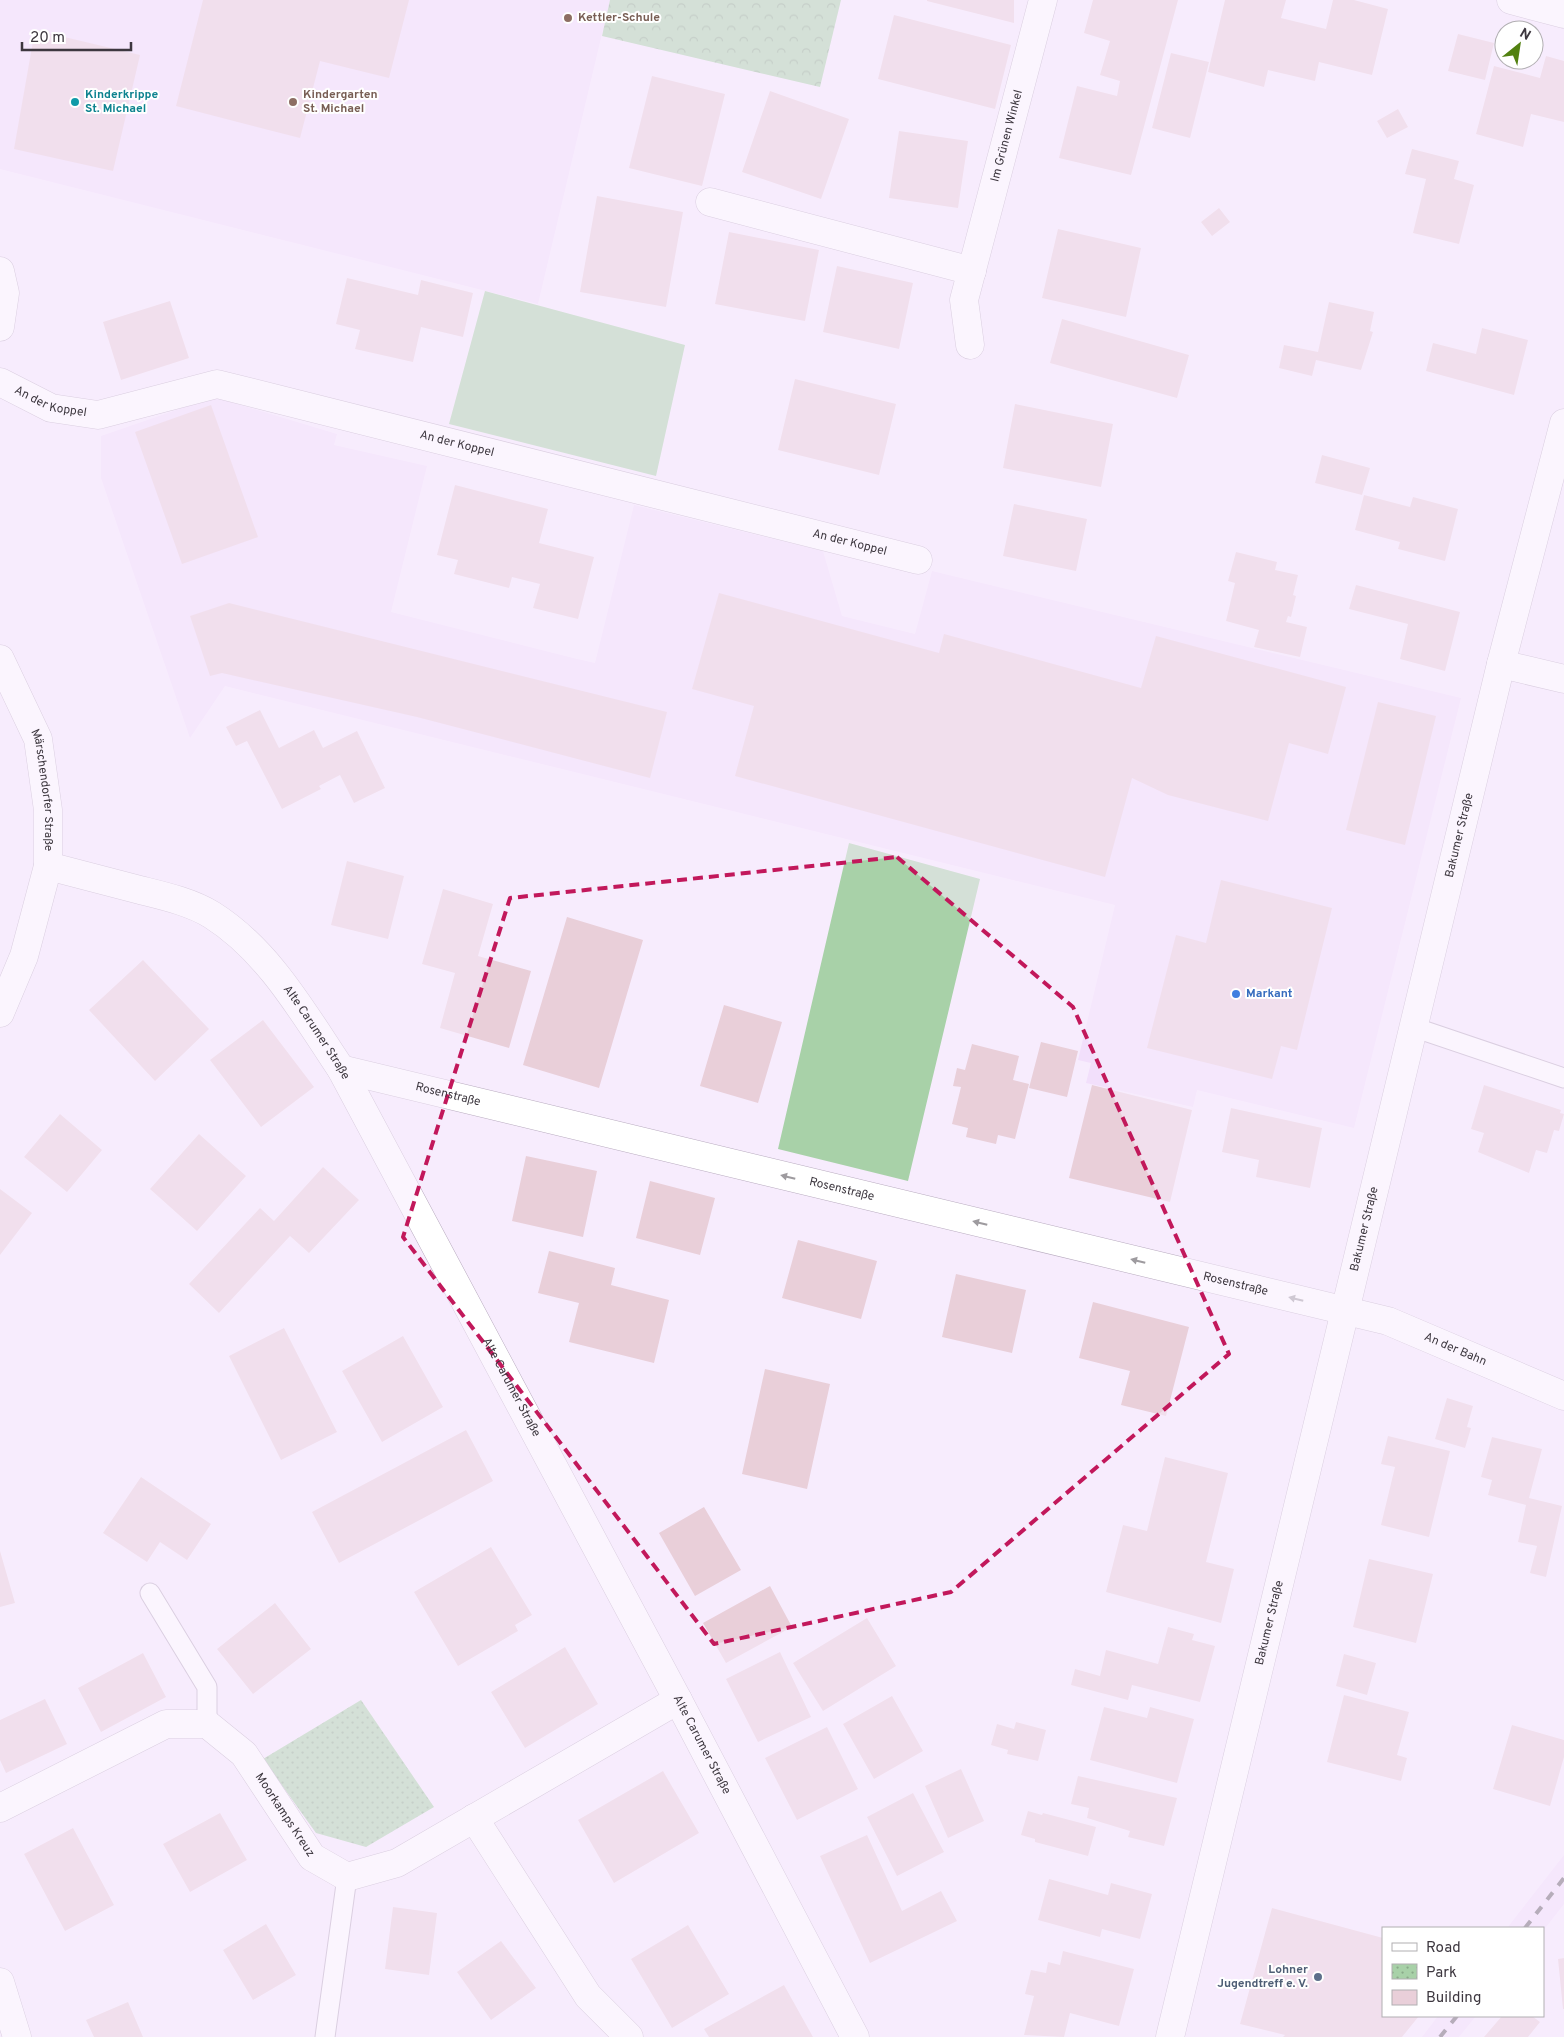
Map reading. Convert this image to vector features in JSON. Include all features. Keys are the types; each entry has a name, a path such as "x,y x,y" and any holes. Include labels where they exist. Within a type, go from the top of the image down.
{"street":[{"name":"Im Grünen Winkel","path":"970,345 964,300 1043,0"},
{"path":"1511,0 1564,14"},
{"path":"710,202 972,271"},
{"path":"0,271 6,293 0,328"},
{"name":"An der Koppel","path":"0,382 51,408 98,415 217,384 918,560"},
{"name":"Bakumer Straße","path":"1170,2037 1343,1310 1500,664 1564,423"},
{"name":"Märschendorfer Straße","path":"0,659 38,739 48,810 48,866 24,956 0,1013"},
{"path":"1500,664 1564,680"},
{"name":"Alte Carumer Straße","path":"48,866 174,898 212,914 243,940 273,970 341,1068 678,1700 855,2037"},
{"name":"Rosenstraße","path":"341,1068 1343,1310"},
{"name":"An der Bahn","path":"1343,1310 1388,1321 1564,1396"},
{"path":"347,1877 397,1863 678,1700"},
{"path":"0,1808 166,1724 206,1724"},
{"name":"Moorkamps Kreuz","path":"206,1724 244,1754 312,1857 347,1877"},
{"path":"474,1818 588,1996 630,2037"},
{"path":"0,1982 17,2037"}],"lane":[{"path":"1413,1027 1564,1078"},
{"path":"150,1592 207,1687 206,1724"},
{"path":"325,2037 347,1877"}],"highlighted area":[{"path":"897,857 1073,1007 1229,1354 951,1592 714,1644 403,1237 510,898"}],"shaded area":[{"name":"Kindergarten St. Michael","path":"0,0 610,0 538,304 0,169"},
{"path":"214,397 337,434 334,445 427,466 391,612 573,658 595,663 634,505 823,551 842,616 915,634 932,571 1461,698 1354,1128 1197,1090 1193,1107 1086,1083 1091,1063 1078,1060 1115,905 225,686 190,738 101,478 101,436"},
{"path":"1564,1855 1564,1904 1544,1930 1544,1927 1508,1927"},
{"path":"1437,2017 1475,2017 1459,2037 1422,2037"}],"green space":[{"path":"610,0 841,0 820,87 602,36"},
{"path":"485,291 685,345 656,476 449,424"},
{"path":"849,843 980,879 908,1181 778,1149"},
{"path":"361,1700 434,1807 366,1847 316,1833 263,1759"}],"building":[{"name":"Kindergarten St. Michael","path":"203,0 409,0 389,78 320,61 300,138 176,106"},
{"path":"1014,0 1014,23 927,1"},
{"path":"1093,0 1178,0 1131,175 1059,158 1077,86 1117,96 1120,81 1100,75 1110,41 1084,33"},
{"path":"1225,0 1286,0 1281,18 1326,29 1333,0 1354,0 1388,9 1372,75 1319,62 1315,81 1268,70 1264,87 1208,72"},
{"path":"894,15 1011,45 995,109 878,79"},
{"name":"Kinderkrippe St. Michael","path":"35,30 140,55 113,171 14,149"},
{"path":"1458,34 1494,43 1485,80 1448,71"},
{"path":"1171,53 1209,62 1190,138 1152,128"},
{"path":"1546,56 1564,61 1564,122 1531,114 1523,147 1476,134 1494,66 1494,70 1509,70 1540,78 1542,70 1544,70"},
{"path":"652,76 725,94 702,186 629,168"},
{"path":"770,91 849,119 821,199 742,172"},
{"path":"1398,109 1408,127 1387,138 1377,121"},
{"path":"899,131 968,141 958,208 889,198"},
{"path":"1412,149 1459,161 1454,179 1474,185 1459,244 1413,233 1426,179 1405,174"},
{"path":"597,196 683,212 666,307 580,292"},
{"path":"1219,208 1230,222 1212,236 1201,222"},
{"path":"1058,229 1141,248 1126,317 1042,298"},
{"path":"729,232 819,250 805,321 715,304"},
{"path":"837,266 913,283 899,349 823,332"},
{"path":"347,278 418,295 421,280 473,293 463,337 421,327 413,362 355,349 360,330 336,324"},
{"path":"170,301 189,358 121,380 103,322"},
{"path":"1329,302 1374,312 1370,331 1373,332 1361,370 1316,360 1312,376 1279,368 1284,345 1318,352"},
{"path":"1062,319 1189,355 1177,398 1050,363"},
{"path":"1482,328 1528,340 1514,395 1426,371 1433,343 1476,354"},
{"path":"795,379 896,404 879,475 778,450"},
{"path":"1015,404 1113,424 1101,487 1003,468"},
{"path":"211,405 258,537 182,564 135,432"},
{"path":"1322,455 1370,468 1362,495 1315,483"},
{"path":"455,485 548,509 539,543 594,557 578,619 533,608 540,584 512,577 509,588 454,574 458,560 437,555"},
{"path":"1364,495 1410,507 1413,497 1458,509 1445,561 1398,549 1400,542 1355,530"},
{"path":"1014,504 1087,519 1076,571 1003,556"},
{"path":"1236,552 1277,562 1275,570 1298,575 1293,595 1296,596 1291,617 1288,616 1286,622 1307,627 1300,657 1254,647 1259,630 1226,621 1235,583 1228,581"},
{"path":"1356,585 1460,612 1445,671 1400,659 1408,624 1349,609"},
{"path":"719,593 939,653 944,634 1141,688 1156,636 1346,687 1328,754 1289,743 1268,821 1168,795 1132,778 1105,877 735,776 754,706 692,689"},
{"path":"229,603 667,712 650,778 417,717 222,673 210,676 190,616"},
{"path":"1378,702 1436,716 1405,845 1346,830"},
{"path":"260,710 279,748 314,730 323,748 357,731 385,788 354,803 340,775 319,786 321,789 282,809 247,741 236,746 226,727"},
{"path":"347,861 404,876 388,939 331,925"},
{"name":"Markant","path":"1221,880 1332,908 1297,1050 1281,1046 1272,1079 1147,1048 1176,935 1206,943"},
{"path":"443,889 493,904 478,956 531,971 509,1048 440,1028 455,973 422,964"},
{"path":"567,917 643,940 599,1088 523,1065"},
{"path":"143,960 209,1029 155,1081 89,1010"},
{"path":"724,1005 782,1022 758,1103 700,1086"},
{"path":"263,1020 314,1087 261,1127 210,1060"},
{"path":"1041,1042 1078,1051 1067,1097 1029,1088"},
{"path":"972,1044 1019,1056 1013,1080 1029,1084 1015,1139 998,1135 996,1144 966,1137 968,1128 952,1124 961,1087 953,1086 957,1068 965,1070"},
{"path":"1092,1085 1192,1110 1170,1202 1069,1178"},
{"path":"1484,1085 1561,1110 1560,1113 1564,1114 1559,1131 1554,1130 1547,1153 1536,1150 1529,1173 1478,1152 1484,1133 1471,1129"},
{"path":"1231,1108 1322,1128 1310,1188 1256,1177 1259,1160 1222,1152"},
{"path":"60,1114 102,1150 67,1192 24,1157"},
{"path":"199,1134 246,1176 197,1231 150,1189"},
{"path":"526,1156 597,1171 583,1237 512,1221"},
{"path":"323,1167 359,1200 309,1253 290,1236 219,1313 189,1284 260,1208 274,1221"},
{"path":"650,1181 715,1198 700,1255 636,1238"},
{"path":"0,1189 32,1213 0,1255"},
{"path":"798,1240 877,1261 861,1319 782,1298"},
{"path":"549,1251 615,1268 611,1285 669,1300 654,1363 569,1342 579,1303 538,1293"},
{"path":"956,1274 1026,1290 1012,1353 942,1337"},
{"path":"1093,1302 1189,1327 1166,1416 1121,1405 1130,1371 1079,1358"},
{"path":"284,1328 337,1432 281,1460 229,1356"},
{"path":"403,1336 443,1407 382,1442 342,1371"},
{"path":"765,1369 830,1384 807,1489 742,1474"},
{"path":"1447,1398 1473,1406 1467,1427 1471,1428 1465,1448 1435,1439"},
{"path":"466,1430 493,1481 339,1563 312,1512"},
{"path":"1388,1436 1450,1451 1429,1537 1381,1525 1395,1467 1381,1464"},
{"path":"1492,1437 1542,1449 1529,1498 1562,1506 1546,1577 1530,1573 1537,1546 1518,1542 1526,1505 1488,1495 1492,1480 1481,1477"},
{"path":"1165,1457 1228,1473 1206,1562 1234,1569 1221,1623 1106,1592 1123,1525 1147,1531"},
{"path":"141,1477 211,1524 187,1560 160,1542 147,1562 103,1533"},
{"path":"704,1507 741,1570 695,1596 659,1533"},
{"path":"491,1547 532,1615 515,1625 518,1631 458,1666 414,1592"},
{"path":"0,1551 15,1603 0,1607"},
{"path":"1369,1559 1433,1574 1416,1643 1353,1627"},
{"path":"770,1586 792,1627 726,1663 703,1623"},
{"path":"275,1603 311,1649 253,1694 217,1649"},
{"path":"867,1618 896,1666 823,1711 793,1663"},
{"path":"1168,1627 1194,1634 1192,1640 1215,1646 1200,1702 1132,1685 1128,1700 1071,1685 1075,1669 1100,1676 1106,1650 1158,1664"},
{"path":"565,1647 598,1704 525,1748 491,1692"},
{"path":"780,1652 811,1717 758,1742 726,1679"},
{"path":"143,1653 166,1697 101,1732 78,1688"},
{"path":"1344,1654 1376,1663 1367,1695 1336,1686"},
{"path":"1344,1695 1409,1712 1397,1755 1407,1758 1401,1781 1327,1762"},
{"path":"892,1696 923,1751 874,1779 843,1724"},
{"path":"45,1699 67,1744 6,1773 0,1760 0,1720"},
{"path":"1104,1707 1147,1718 1150,1707 1194,1719 1177,1783 1090,1760"},
{"path":"1016,1722 1046,1730 1038,1761 1007,1754 1008,1750 991,1745 997,1724 1014,1729"},
{"path":"1512,1725 1564,1740 1564,1757 1550,1806 1493,1789"},
{"path":"827,1727 858,1789 797,1820 765,1758"},
{"path":"961,1769 984,1821 948,1838 925,1786"},
{"path":"663,1771 699,1833 614,1883 578,1820"},
{"path":"1078,1776 1177,1798 1164,1846 1128,1837 1130,1831 1087,1818 1089,1808 1071,1804"},
{"path":"913,1793 944,1852 897,1876 867,1817"},
{"path":"1028,1811 1096,1827 1088,1856 1035,1842 1035,1839 1021,1835"},
{"path":"220,1813 247,1860 190,1892 163,1844"},
{"path":"73,1828 114,1905 65,1931 24,1854"},
{"path":"867,1835 902,1911 941,1891 957,1921 870,1963 820,1856"},
{"path":"1049,1879 1108,1895 1111,1883 1152,1894 1140,1939 1102,1929 1100,1937 1038,1920"},
{"path":"393,1907 437,1913 429,1975 385,1969"},
{"name":"Lohner Jugendtreff e. V.","path":"1272,1908 1382,1938 1382,2017 1418,2017 1402,2037 1283,2037 1285,2035 1240,2024"},
{"path":"266,1924 296,1975 253,2000 223,1950"},
{"path":"688,1925 729,1994 672,2028 631,1959"},
{"path":"501,1941 536,1988 491,2020 457,1972"},
{"path":"1063,1951 1134,1969 1119,2026 1070,2013 1064,2037 1024,2035 1034,1996 1025,1994 1031,1970 1046,1973 1048,1962 1060,1965"},
{"path":"1564,1958 1564,2009 1563,2009 1558,1959"},
{"path":"784,1985 813,2037 709,2037 704,2029"},
{"path":"128,2002 143,2037 94,2037 86,2020"},
{"path":"1501,2017 1533,2017 1540,2022 1528,2037 1484,2037"}],"railway":[{"path":"1526,1927 1564,1878"},
{"path":"1440,2037 1456,2017"}],"place":[{"name":"Kettler-Schule","path":"568,18"},
{"name":"Kinderkrippe St. Michael","path":"75,102"},
{"name":"Kindergarten St. Michael","path":"293,102"},
{"name":"Markant","path":"1236,994"},
{"name":"Lohner Jugendtreff e. V.","path":"1318,1977"}]}
